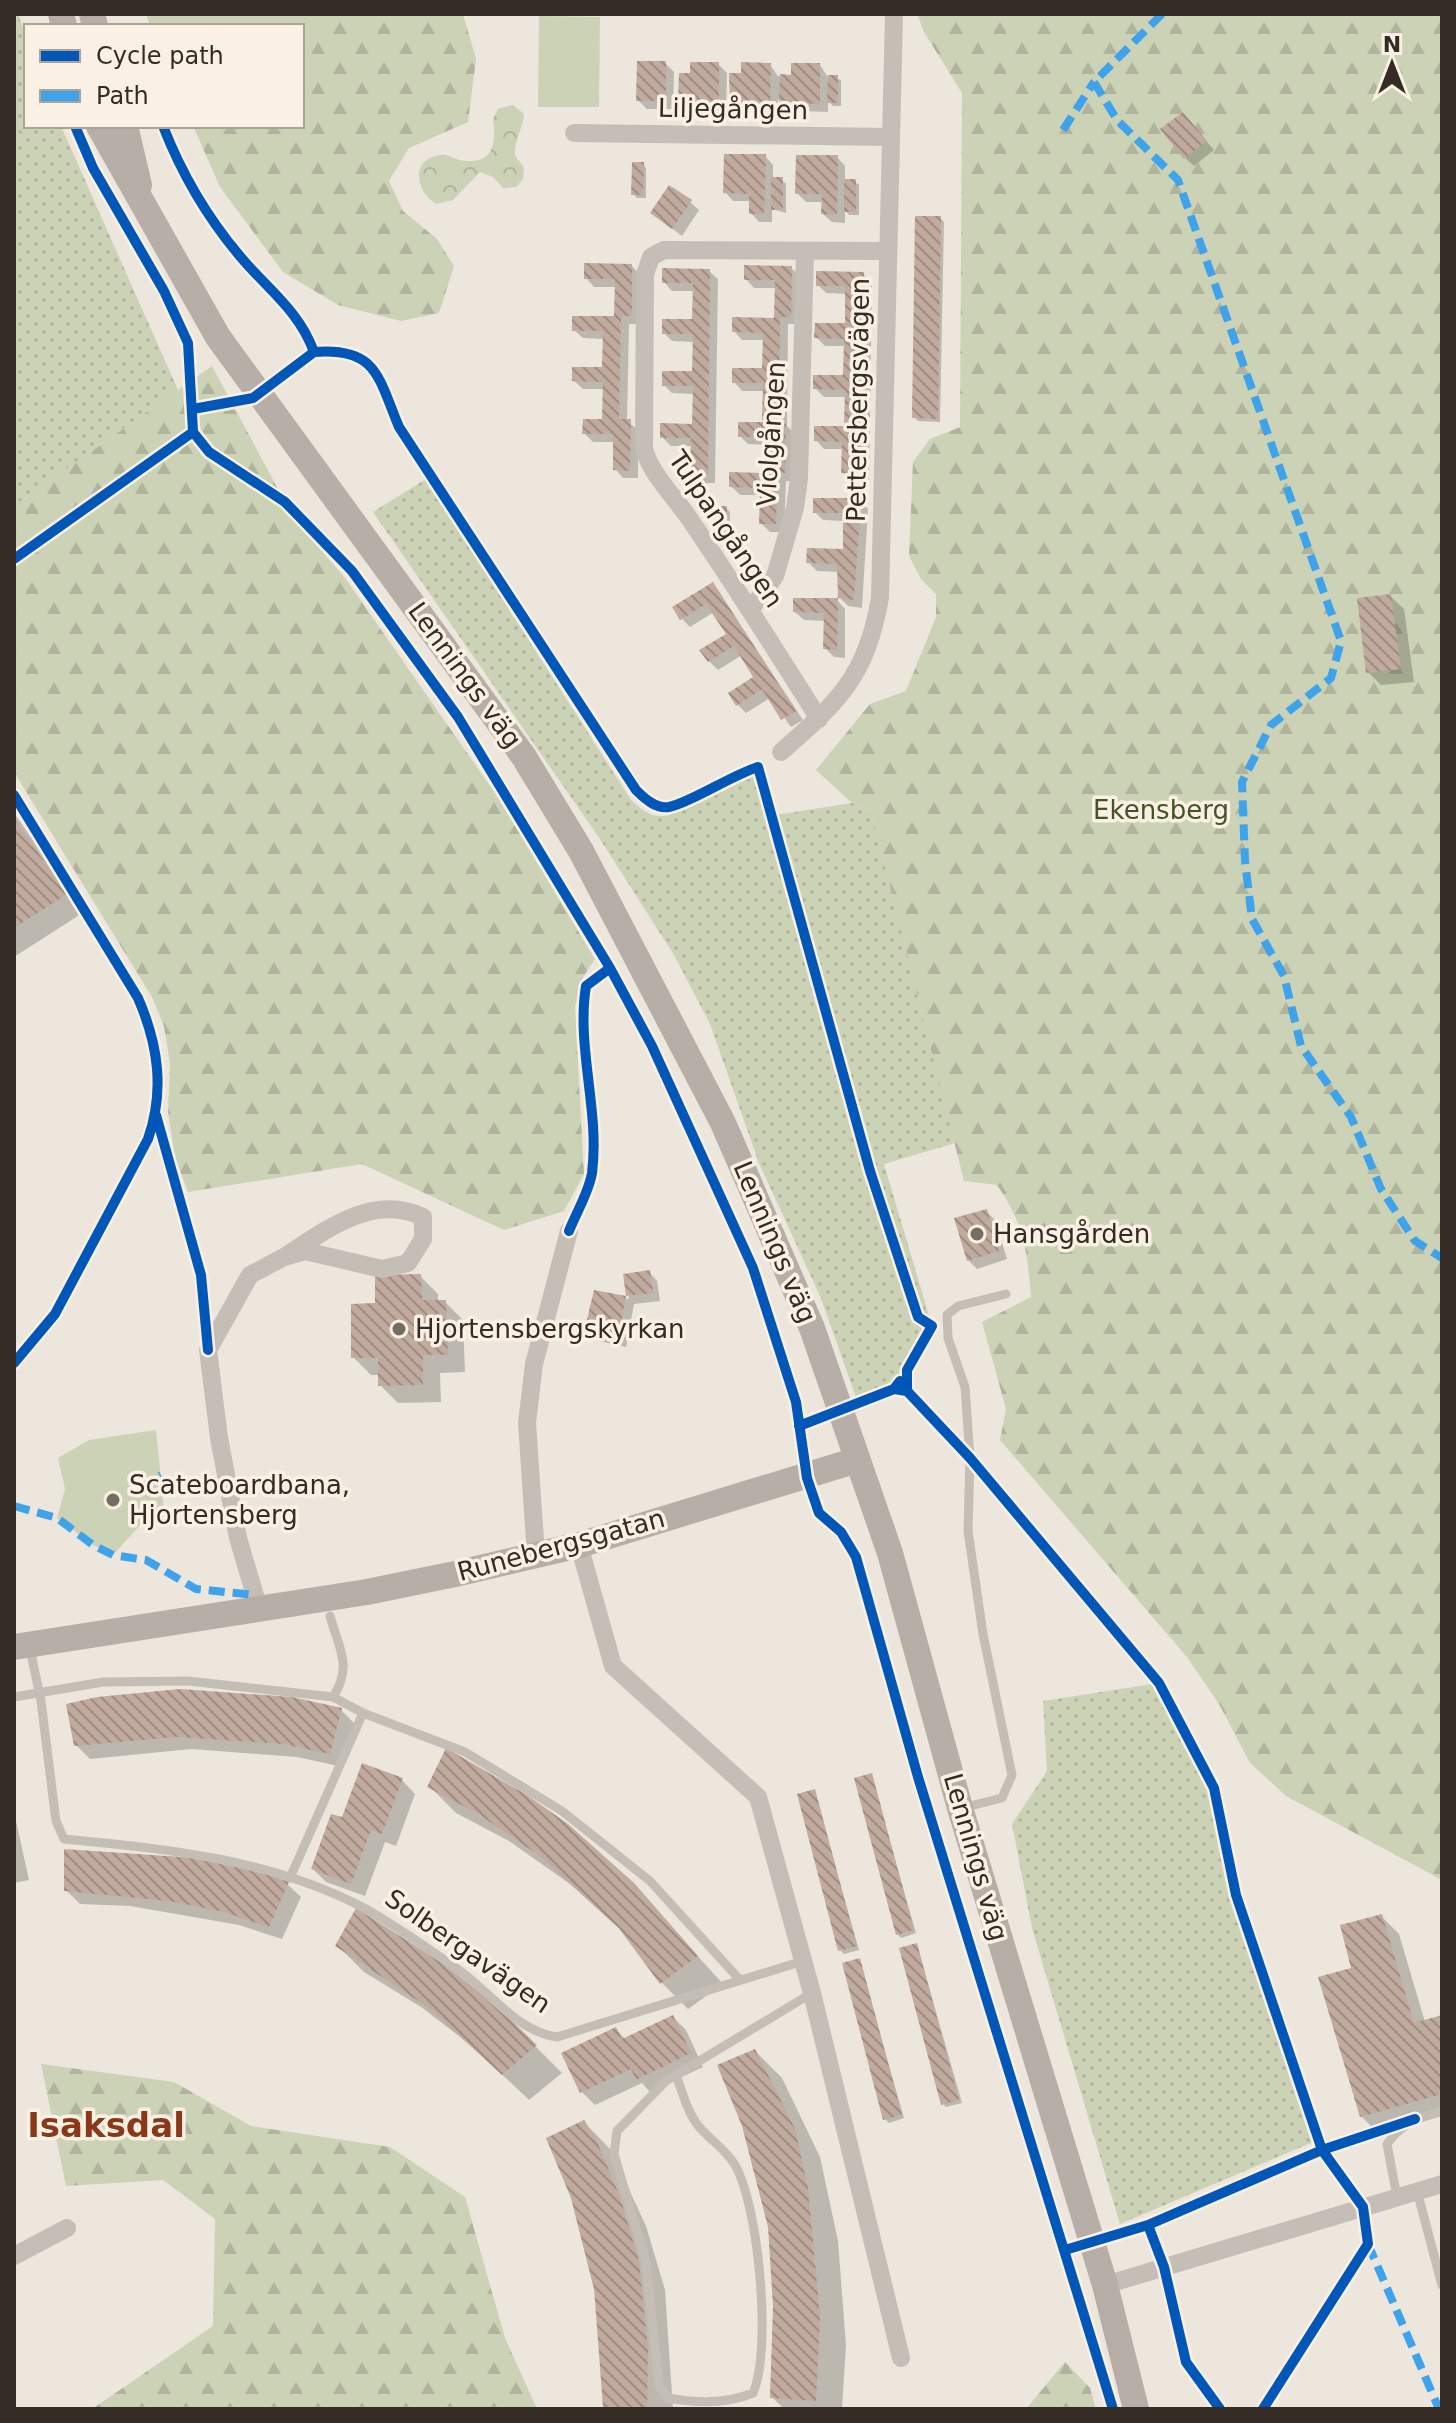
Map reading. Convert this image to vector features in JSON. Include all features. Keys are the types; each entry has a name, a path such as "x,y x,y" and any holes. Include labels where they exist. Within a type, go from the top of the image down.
{"main road":[{"name":"Lennings väg","path":"100,128 218,337 524,757 581,851 723,1123 812,1328 890,1553 960,1808 1105,2285 1136,2409"},
{"name":"Lennings väg","path":"125,128 142,200"},
{"name":"Runebergsgatan","path":"22,1646 367,1592 536,1555 579,1545 857,1460"}],"street":[{"name":"Pettersbergsvägen","path":"781,752 844,695 876,624 880,598 894,14"},
{"name":"Liljegången","path":"574,133 891,137"},
{"name":"Tulpangången","path":"819,719 680,503 648,465 644,449 645,274 651,257 664,250 887,251"},
{"name":"Violgången","path":"751,609 775,576 795,508 799,478 805,252"},
{"path":"259,1609 238,1538 219,1438 208,1350 250,1275 328,1229 366,1211 404,1208 423,1217 423,1239 408,1263 382,1269 305,1251 284,1257"},
{"path":"536,1555 527,1423 534,1364 569,1231"},
{"path":"579,1545 613,1666 758,1797 812,1993 901,2358"},
{"path":"1105,2285 1442,2184"},
{"path":"14,2256 67,2228"}],"lane":[{"path":"960,1808 1002,1798 1012,1775 983,1634 968,1531 967,1399 948,1338 947,1315 958,1306 1006,1294"},
{"path":"330,1616 345,1667 345,1678 333,1697"},
{"path":"22,1646 40,1692"},
{"path":"14,1697 103,1682 188,1681 333,1697 363,1713 465,1752 562,1811 650,1881 740,1980"},
{"name":"Solbergavägen","path":"40,1692 56,1821 64,1839 222,1858 290,1878 365,1909 464,1974 539,2035 557,2037 803,1961"},
{"path":"290,1878 363,1713"},
{"path":"676,2075 690,2113 736,2166 746,2195 757,2249 762,2358 753,2393 737,2400 668,2398 659,2386 646,2261 614,2154 617,2131 676,2075 812,1993"},
{"path":"1397,2197 1387,2144 1398,2129 1415,2119 1442,2111"},
{"path":"1417,2191 1442,2285"}],"green space":[{"path":"14,14 18,14 24,30 24,128 62,128 178,390 14,506"},
{"path":"146,14 463,14 476,59 468,122 409,148 389,181 403,211 437,239 454,266 439,313 401,321 338,305 283,272 220,187 194,128 304,128 304,24 149,24"},
{"name":"Ekensberg","path":"917,14 1442,14 1442,1880 1286,1796 1250,1763 1219,1704 1187,1657 1000,1440 1006,1409 982,1322 1031,1297 1023,1238 1013,1212 997,1185 964,1181 871,810 852,803 816,770 870,704 906,691 936,617 936,594 921,579 909,556 913,462 930,439 960,427 962,93 924,32"},
{"path":"539,16 600,17 599,107 538,107"},
{"path":"513,105 524,114 515,153 524,169 523,179 516,187 503,188 493,177 480,172 453,200 436,204 420,184 420,168 424,162 441,155 465,161 482,159 491,149 493,119 498,109"},
{"path":"212,366 294,519 345,578 495,793 595,959 583,977 575,1007 584,1174 564,1211 504,1230 362,1164 188,1192 175,1157 168,1112 170,1064 164,1026 152,997 14,772 14,506"},
{"path":"426,479 631,800 642,809 659,816 672,814 758,767 769,816 852,803 871,810 955,1143 884,1164 932,1326 894,1389 856,1397 820,1296 759,1163 710,1024 674,955 600,839 373,512"},
{"name":"Scateboardbana, Hjortensberg","path":"156,1430 164,1510 143,1522 113,1555 93,1545 57,1518 65,1489 58,1458 89,1440"},
{"path":"1159,1683 1214,1788 1236,1895 1318,2140 1120,2224 1032,1928 1012,1824 1047,1771 1043,1701"},
{"path":"41,2064 174,2082 251,2126 390,2147 465,2197 505,2338 537,2409 92,2409 213,2326 215,2219 163,2180 66,2186"},
{"path":"1065,2362 1090,2388 1096,2409 1026,2409"}],"building":[{"path":"637,61 666,61 666,101 636,101"},
{"path":"690,62 719,62 719,102 678,102 679,73 690,73"},
{"path":"741,62 771,63 770,103 730,102 729,73 741,73"},
{"path":"791,63 820,63 820,104 779,103 780,74 791,75"},
{"path":"828,75 838,75 838,103 827,103"},
{"path":"1183,112 1207,141 1184,159 1160,129"},
{"path":"724,154 766,154 764,214 749,214 749,194 723,193"},
{"path":"796,155 838,155 837,215 821,214 822,194 795,194"},
{"path":"632,162 644,162 643,195 631,195"},
{"path":"771,177 783,177 783,210 771,210"},
{"path":"844,179 856,179 856,212 844,212"},
{"path":"669,185 692,200 672,229 650,213"},
{"path":"915,216 941,216 938,419 912,418"},
{"path":"584,263 632,264 632,316 621,316 619,419 631,419 630,471 613,470 613,434 582,434 583,419 602,419 603,382 572,381 572,367 602,367 603,331 572,331 572,316 614,316 615,279 584,279"},
{"path":"744,265 792,266 791,317 780,317 779,420 762,420 763,383 732,383 732,368 762,368 763,333 732,332 732,317 774,318 775,280 744,280"},
{"path":"662,268 710,269 708,475 690,475 691,438 660,438 660,423 692,424 693,386 662,386 662,371 692,371 693,334 662,334 662,319 692,319 693,283 662,283"},
{"path":"816,271 864,272 861,473 841,473 842,442 814,441 814,426 844,426 845,390 813,389 813,375 843,375 844,339 814,338 815,323 845,323 845,286 816,286"},
{"path":"738,422 786,422 785,473 778,473 776,524 759,524 760,488 729,487 729,472 769,473 769,437 738,437"},
{"path":"813,498 861,498 854,600 838,598 837,564 806,563 807,548 843,549 843,513 813,513"},
{"path":"714,506 727,506 727,530 713,530"},
{"path":"713,582 796,711 781,720 762,689 736,706 728,693 753,677 734,646 708,662 699,650 726,634 706,604 680,620 672,607"},
{"path":"1391,594 1401,669 1366,673 1357,598"},
{"path":"793,598 838,598 837,650 823,649 824,613 793,612"},
{"path":"14,818 67,894 14,928"},
{"name":"Hansgården","path":"987,1209 999,1251 967,1261 954,1218"},
{"path":"650,1270 653,1293 626,1296 623,1274"},
{"name":"Hjortensbergskyrkan","path":"421,1274 422,1300 446,1300 448,1355 423,1355 423,1385 378,1386 378,1358 351,1358 351,1304 375,1303 375,1275"},
{"path":"594,1290 626,1296 618,1339 584,1332"},
{"path":"180,1689 292,1697 342,1708 330,1754 283,1744 177,1737 74,1746 66,1704 97,1697"},
{"path":"446,1748 527,1795 568,1824 634,1883 698,1956 660,1984 618,1927 541,1857 480,1815 427,1787"},
{"path":"362,1763 403,1778 382,1834 371,1830 351,1884 311,1869 331,1814 342,1817"},
{"path":"872,1773 914,1930 896,1935 854,1778"},
{"path":"815,1789 857,1946 838,1951 797,1794"},
{"path":"64,1849 196,1858 254,1869 289,1882 269,1927 224,1912 169,1901 64,1891"},
{"path":"356,1908 444,1964 492,2002 537,2045 502,2075 429,2008 335,1946"},
{"path":"1382,1914 1414,2023 1442,2015 1442,2094 1360,2117 1318,1977 1351,1968 1340,1925"},
{"path":"917,1943 959,2100 941,2105 899,1948"},
{"path":"860,1958 902,2115 883,2120 842,1963"},
{"path":"673,2015 691,2053 636,2080 631,2069 580,2093 561,2053 616,2027 622,2039"},
{"path":"755,2049 795,2129 808,2188 820,2317 816,2401 770,2398 773,2306 768,2227 742,2126 717,2065"},
{"path":"584,2120 596,2139 620,2197 639,2261 648,2349 647,2408 603,2407 594,2288 571,2198 546,2138"}],"marked path":[{"path":"1162,14 1094,82 1117,120 1178,180 1341,641 1331,678 1271,725 1242,782 1245,861 1252,919 1284,976 1301,1046 1351,1117 1381,1189 1415,1241 1442,1258"},
{"path":"1063,130 1094,82"},
{"path":"139,1488 161,1475"},
{"path":"14,1506 57,1518 93,1545 113,1555 146,1560 196,1589 255,1595"},
{"path":"1368,2244 1439,2409"}],"cycle path":[{"path":"76,128 93,168 164,291 188,343 193,432 209,452 285,502 352,571 458,717 610,968 652,1046 753,1268 796,1402 807,1478 819,1513 841,1532 856,1557 918,1777 1113,2409"},
{"path":"164,128 206,210 239,255 291,312 314,352 351,355 363,360 372,369 386,393 399,427 636,790 655,805 669,807 758,767 870,1171 918,1317 932,1326 907,1370 907,1391"},
{"path":"193,409 253,398 314,352"},
{"path":"14,559 193,432"},
{"path":"14,795 138,998 154,1050 158,1085 148,1139 55,1314 14,1363"},
{"path":"569,1231 590,1180 594,1150 584,1032 586,986 610,968"},
{"path":"156,1115 201,1275 208,1350"},
{"path":"799,1426 894,1389 900,1381"},
{"path":"894,1389 907,1391 970,1458 1159,1683 1214,1788 1236,1895 1322,2150 1363,2207 1368,2244 1263,2409"},
{"path":"1065,2250 1148,2225 1322,2150 1415,2119"},
{"path":"1148,2225 1164,2267 1186,2362 1220,2409"}],"place":[{"name":"Hansgården","path":"977,1234"},
{"name":"Hjortensbergskyrkan","path":"399,1329"},
{"name":"Scateboardbana, Hjortensberg","path":"113,1500"}],"district":[{"name":"Isaksdal","path":"106,2125"}]}
